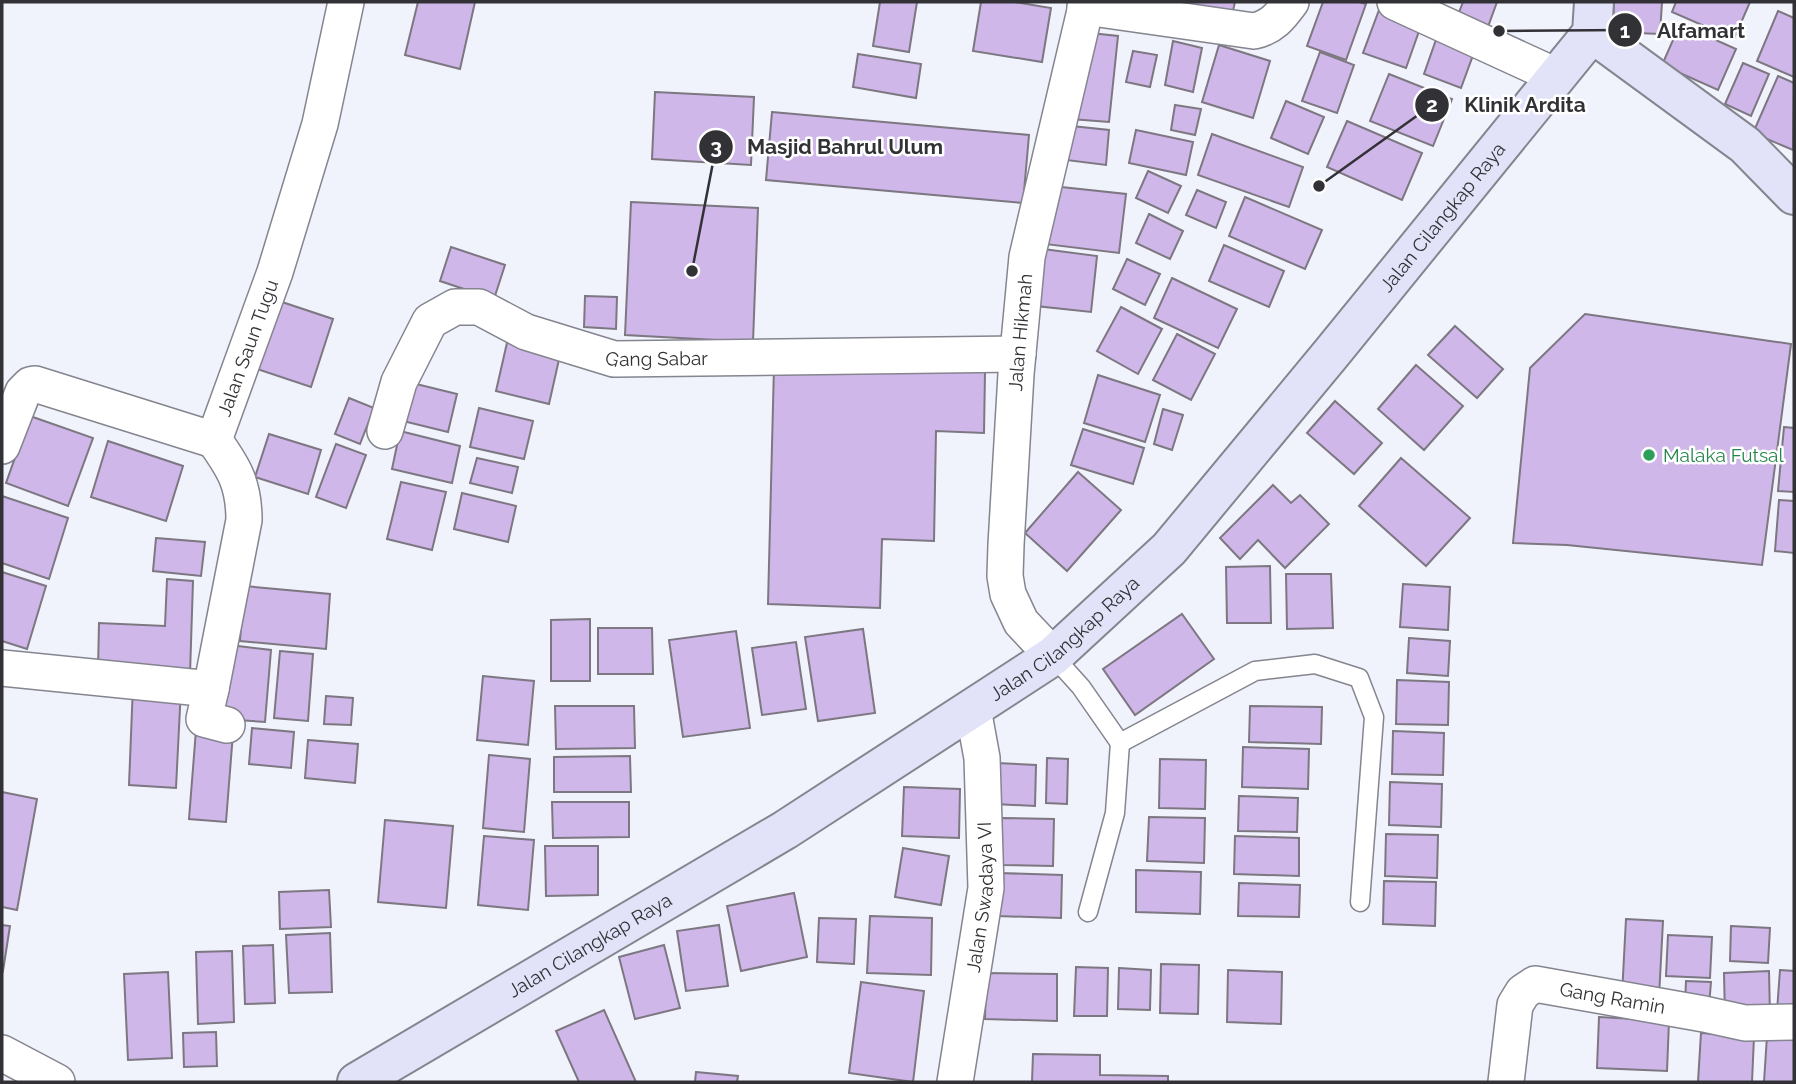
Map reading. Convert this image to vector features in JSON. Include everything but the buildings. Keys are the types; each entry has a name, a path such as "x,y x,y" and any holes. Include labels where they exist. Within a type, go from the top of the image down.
{"street":[{"name":"Jalan Saun Tugu","path":"2,446 23,392 35,384 214,440 275,272 320,124 346,2"},
{"path":"1086,5 1254,31 1268,28 1291,2"},
{"path":"1395,2 1556,76"},
{"name":"Jalan Hikmah","path":"1053,656 1021,622 1009,594 1005,576 1018,354 1027,257 1086,5"},
{"path":"1593,17 1745,145 1794,195"},
{"name":"Jalan Cilangkap Raya","path":"357,1082 785,830 1053,656 1169,549 1556,76 1593,17"},
{"name":"Gang Sabar","path":"385,432 399,382 430,321 454,307 479,307 526,332 614,359 1018,354"},
{"path":"214,440 235,470 244,498 244,520 204,719 227,725"},
{"path":"2,668 211,689"},
{"name":"Jalan Swadaya VI","path":"955,1082 986,888 982,758 974,709"},
{"name":"Gang Ramin","path":"1506,1082 1515,1005 1523,992 1535,984 1745,1023 1794,1023"},
{"path":"2,1053 57,1082"}],"lane":[{"path":"1053,656 1081,687 1120,743 1115,813 1088,912"},
{"path":"1120,743 1255,671 1315,664 1359,678 1374,717 1360,902"}],"place":[{"name":"Alfamart","path":"1499,31"},
{"name":"Klinik Ardita","path":"1319,186"},
{"name":"Masjid Bahrul Ulum","path":"692,271"},
{"name":"Malaka Futsal","path":"1649,455"}]}
